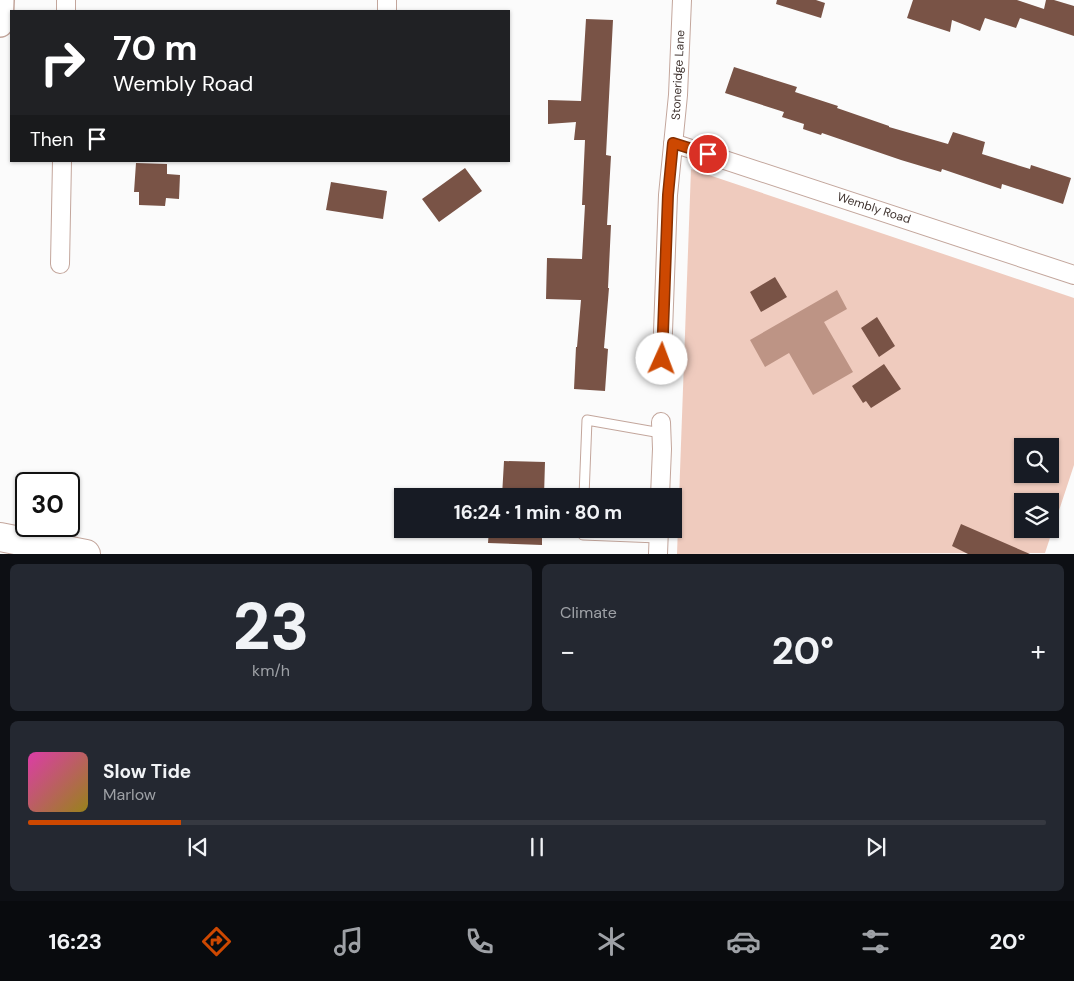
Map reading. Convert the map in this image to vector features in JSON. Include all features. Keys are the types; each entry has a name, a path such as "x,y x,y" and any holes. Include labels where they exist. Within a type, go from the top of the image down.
{"main road":[{"path":"0,24 1,0"},
{"path":"0,537 86,554"}],"street":[{"name":"Stoneridge Lane","path":"662,359 668,195 678,95 682,0"},
{"name":"Wembly Road","path":"673,143 1074,275"},
{"path":"60,264 62,162"},
{"path":"660,488 661,427"}],"lane":[{"path":"584,488 587,420 661,427"},
{"path":"628,538 658,540"}],"shaded area":[{"path":"691,169 1074,298 1074,465 1059,511 1059,493 1014,493 1014,538 1050,538 1045,553 677,554 678,538 682,538 682,488 679,488"},
{"path":"837,290 847,309 824,322 853,372 813,395 789,353 765,367 750,340"}],"building":[{"path":"777,0 816,0 825,3 821,18 776,4"},
{"path":"913,0 1017,0 1044,9 1046,0 1054,0 1074,6 1074,36 1020,18 1016,28 985,18 980,31 952,20 950,32 907,18"},
{"path":"586,19 613,20 606,155 611,156 607,225 611,225 609,288 604,348 608,349 605,391 574,389 581,300 546,299 547,258 582,259 585,205 582,205 585,140 574,140 576,122 548,124 548,100 581,101"},
{"path":"734,67 797,87 795,92 838,106 837,108 889,127 948,144 953,132 985,142 982,154 1030,169 1031,165 1071,178 1063,204 1002,184 1001,189 942,169 941,172 822,133 821,135 803,129 804,124 782,117 784,112 725,93"},
{"path":"136,163 167,164 167,174 180,175 179,199 166,198 165,206 139,205 139,192 134,192"},
{"path":"465,168 482,191 439,222 422,199"},
{"path":"331,182 387,191 383,219 326,210"},
{"path":"775,277 787,297 761,312 750,292"},
{"path":"877,317 895,346 879,357 861,328"},
{"path":"884,364 901,389 871,408 866,401 863,403 852,386"},
{"path":"504,461 545,462 544,488 502,488"},
{"path":"961,524 1030,554 968,554 952,546"},
{"path":"488,538 542,538 542,545 488,543"}],"route":[{"path":"662,359 668,195 673,143 708,154"}]}
